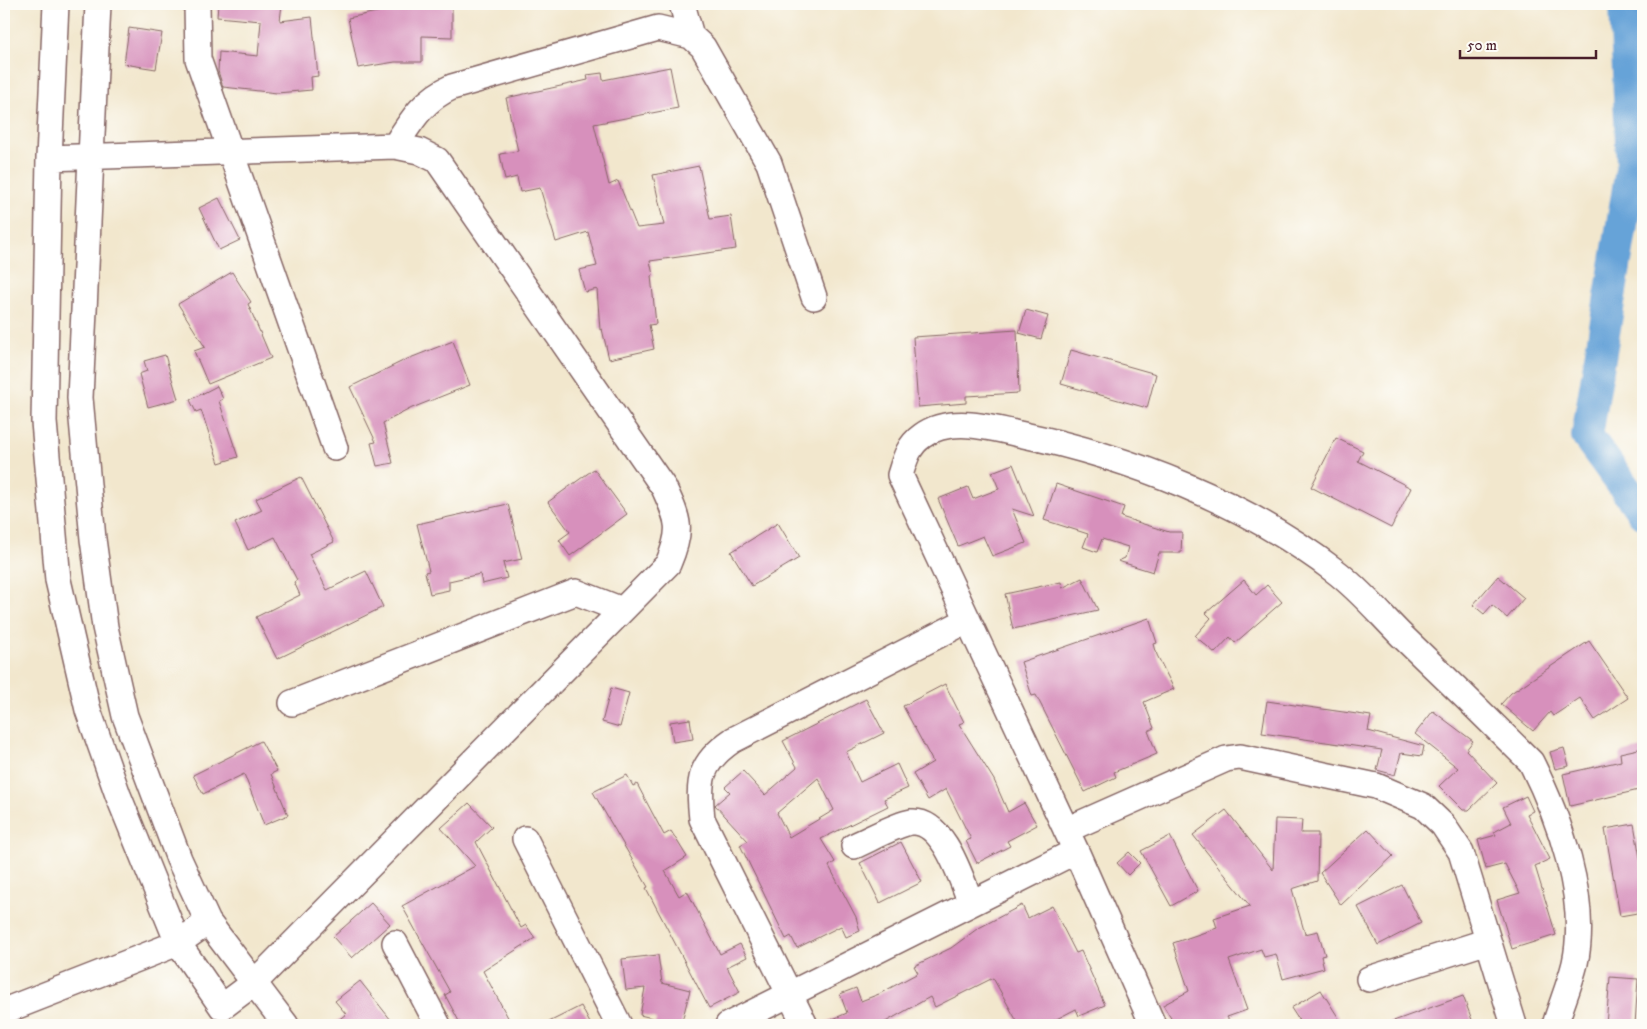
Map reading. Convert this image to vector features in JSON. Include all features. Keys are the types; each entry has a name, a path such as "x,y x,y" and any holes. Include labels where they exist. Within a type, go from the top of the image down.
{"street":[{"path":"49,158 395,146 419,151 437,160 664,488 676,514 678,540 668,564 254,983 222,1006 178,943 118,795 88,710 58,580 44,422 49,158 56,4"},
{"path":"98,4 80,398 93,539 105,627 125,716 179,859 208,922 286,1025"},
{"path":"197,4 198,59 335,448"},
{"path":"682,4 690,36"},
{"path":"395,146 416,114 437,94 452,87 658,28 690,36 703,48 769,163 814,297"},
{"path":"1153,1025 1071,841 900,475 907,450 923,435 952,425 985,426 1062,443 1138,468 1221,503 1283,536 1312,554 1337,573 1525,756 1534,769 1562,831 1571,872 1578,931 1575,963 1554,1025"},
{"path":"292,703 576,592 622,610"},
{"path":"805,1025 702,819 699,792 704,770 714,753 733,740 968,620"},
{"path":"728,1025 971,903 1071,841 1226,759 1240,757 1376,786 1423,806 1444,825 1460,852 1514,1025"},
{"path":"854,846 910,822 923,824 937,832 971,903"},
{"path":"525,839 619,1025"},
{"path":"4,1011 178,943 208,922"},
{"path":"1369,979 1488,941"},
{"path":"395,943 438,1025"}],"building":[{"path":"218,4 282,4 280,21 312,17 318,76 311,77 312,90 277,93 223,87 218,71 219,52 258,56 261,21 217,17"},
{"path":"405,4 452,4 452,37 422,36 422,62 395,62 358,68 348,18 405,6"},
{"path":"129,28 162,33 156,69 124,64"},
{"path":"670,67 678,108 594,124 609,185 618,181 637,228 664,225 653,175 699,166 710,219 731,216 736,249 650,261 653,275 651,276 656,324 649,325 654,349 609,359 602,329 600,330 597,289 585,292 579,270 597,266 588,232 556,242 540,188 520,192 517,177 505,180 500,154 518,151 506,98 588,80 587,75 602,73 603,80"},
{"path":"219,198 240,240 219,250 199,208"},
{"path":"232,272 251,302 248,304 271,358 208,384 194,351 205,347 178,304"},
{"path":"1026,310 1048,316 1041,339 1019,333"},
{"path":"1017,330 1019,393 966,396 966,403 918,407 913,337"},
{"path":"453,341 470,385 412,408 383,423 393,463 377,466 371,443 376,442 350,387 405,360"},
{"path":"1071,350 1156,374 1147,408 1061,384"},
{"path":"165,355 178,399 148,407 139,374 147,371 144,361"},
{"path":"217,386 223,399 219,401 238,457 219,463 201,410 196,412 190,400"},
{"path":"1336,438 1363,451 1358,461 1411,488 1391,528 1311,487"},
{"path":"1013,464 1034,516 1012,509 1026,543 992,556 983,536 958,546 938,499 968,487 973,499 999,489 992,472"},
{"path":"594,469 627,514 570,556 559,540 570,532 548,502"},
{"path":"301,477 334,542 309,554 327,590 366,571 383,607 277,659 256,617 300,595 294,582 297,580 275,537 248,550 235,523 262,510 256,499"},
{"path":"1056,484 1124,507 1121,517 1169,532 1182,532 1181,553 1159,553 1153,572 1118,561 1125,558 1128,547 1102,539 1097,552 1083,547 1088,534 1044,520"},
{"path":"508,504 522,559 503,563 507,578 482,584 480,574 449,581 449,590 430,594 425,572 429,571 417,524"},
{"path":"778,523 799,558 752,586 731,552"},
{"path":"1498,576 1524,598 1507,618 1492,605 1484,614 1473,605"},
{"path":"1082,578 1098,610 1013,629 1005,594 1061,582 1062,588"},
{"path":"1244,580 1256,595 1267,585 1282,602 1235,643 1230,637 1215,653 1195,636 1211,618 1206,613"},
{"path":"1149,618 1157,643 1154,644 1157,655 1174,689 1144,702 1154,728 1148,731 1157,754 1114,772 1116,777 1085,792 1036,695 1032,696 1021,662"},
{"path":"1589,641 1628,698 1595,720 1580,698 1553,716 1550,712 1533,731 1501,704 1511,693"},
{"path":"945,684 964,722 959,724 994,780 1008,812 1024,803 1037,825 1007,841 1010,846 977,863 966,841 971,839 946,789 928,800 913,774 933,762 903,706"},
{"path":"611,688 629,693 620,727 602,722"},
{"path":"866,699 884,733 846,752 860,782 897,764 908,788 884,799 888,806 821,839 835,862 829,866 856,917 860,931 846,937 841,926 797,948 791,936 786,939 740,845 748,841 715,805 730,792 725,787 743,771 765,795 797,767 783,741","holes":["818,778 834,810 789,837 777,813"]},
{"path":"1267,701 1371,716 1368,731 1424,746 1422,756 1401,753 1395,775 1377,770 1382,750 1262,733"},
{"path":"1433,711 1473,741 1466,750 1497,783 1469,810 1463,810 1439,786 1458,768 1415,734"},
{"path":"690,719 693,739 673,742 670,722"},
{"path":"261,741 277,771 271,774 288,815 264,825 244,774 203,794 193,775"},
{"path":"1564,748 1569,766 1555,769 1550,752"},
{"path":"1643,748 1643,789 1570,806 1563,774 1621,761 1620,753"},
{"path":"627,775 633,786 637,784 664,835 671,831 687,857 665,871 679,896 687,891 720,954 740,944 747,957 727,967 740,992 709,1008 646,888 648,887 593,792"},
{"path":"1526,796 1533,811 1527,814 1550,859 1535,866 1556,935 1512,949 1497,900 1520,893 1505,864 1486,869 1478,840 1496,835 1494,832 1511,823 1503,807"},
{"path":"469,803 492,827 476,842 521,928 526,925 535,938 483,971 512,1025 461,1025 445,995 450,992 402,906 475,866 441,828"},
{"path":"1226,810 1273,870 1275,819 1302,820 1301,833 1318,833 1317,881 1292,889 1305,934 1318,931 1325,955 1321,956 1324,968 1283,979 1276,954 1264,957 1261,949 1229,960 1247,1010 1227,1017 1232,1025 1175,1025 1163,1005 1189,991 1173,943 1217,928 1214,918 1250,906 1193,835"},
{"path":"1634,824 1643,875 1643,912 1620,916 1605,829"},
{"path":"1368,829 1393,856 1341,905 1320,873"},
{"path":"1170,836 1198,891 1171,906 1141,851"},
{"path":"901,842 922,882 880,903 860,863"},
{"path":"1129,852 1140,863 1128,875 1117,863"},
{"path":"1402,885 1421,923 1378,945 1358,907"},
{"path":"371,903 390,924 352,958 333,937"},
{"path":"1022,905 1028,918 1052,906 1076,953 1081,951 1105,1005 1079,1016 1076,1009 1045,1025 1019,1025 993,978 935,1007 930,997 880,1025 819,1025 847,1013 840,994 856,988 861,1001 879,994 918,973 914,966 951,948 977,929"},
{"path":"658,955 662,983 690,990 681,1025 655,1025 656,1019 640,1015 645,988 626,990 622,959"},
{"path":"1610,977 1638,979 1635,1025 1606,1025"},
{"path":"360,981 395,1025 332,1025 346,1014 335,1001"},
{"path":"1321,990 1343,1025 1302,1025 1291,1008"},
{"path":"1463,996 1474,1025 1389,1025 1388,1023"},
{"path":"581,1006 591,1025 543,1025"}],"waterway":[{"path":"1625,4 1632,164 1587,436 1643,513"}]}
